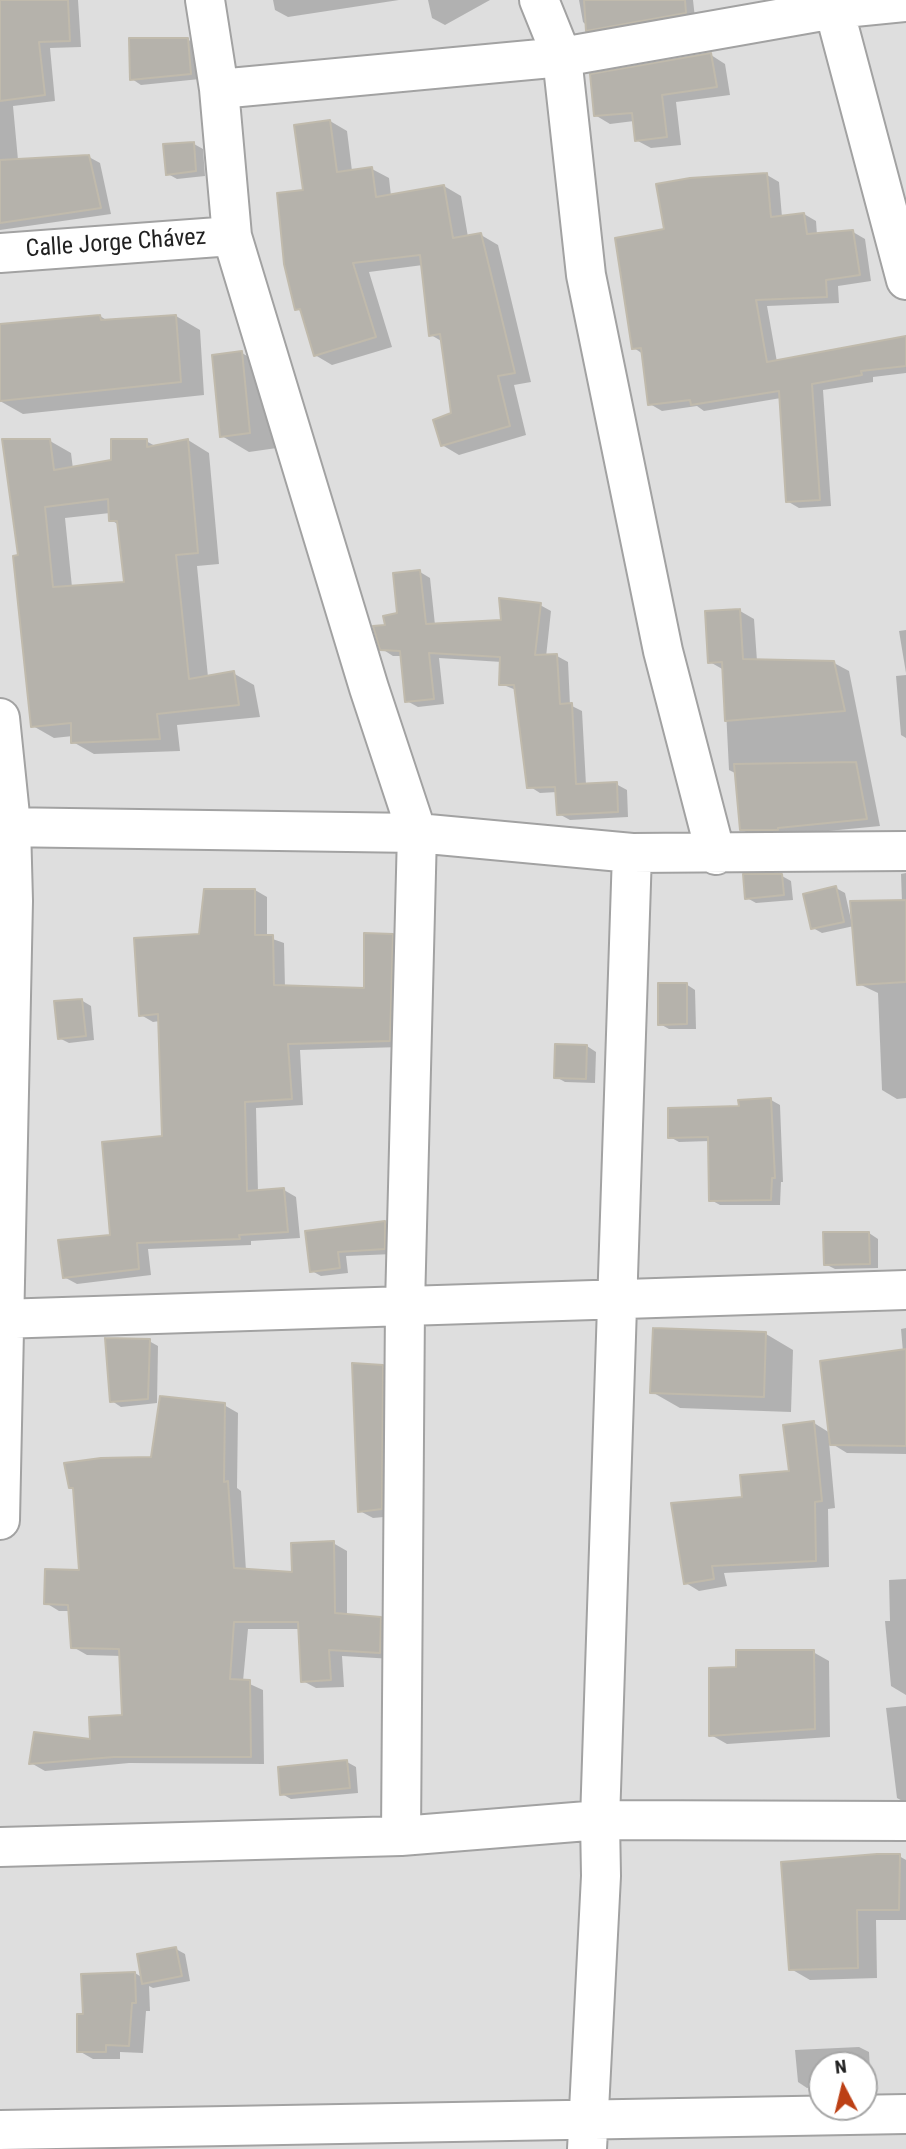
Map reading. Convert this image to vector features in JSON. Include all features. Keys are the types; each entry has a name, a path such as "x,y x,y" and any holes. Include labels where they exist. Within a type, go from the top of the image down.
{"street":[{"path":"205,0 219,89 232,236 369,688 417,833 405,1305 401,1836"},
{"path":"540,0 562,57 586,275 663,651 716,855"},
{"path":"219,89 562,57 776,10 834,9 906,2"},
{"path":"834,9 906,280"},
{"name":"Calle Jorge Chávez","path":"0,253 232,236"},
{"path":"0,718 13,901 2,1319 0,1520"},
{"path":"6,826 417,833 632,853 716,855 906,851"},
{"path":"587,2135 601,1876 600,1820 632,853"},
{"path":"2,1319 906,1290"},
{"path":"0,1847 401,1836 600,1820 906,1821"},
{"path":"0,2130 587,2135 906,2114"}],"shaded area":[{"path":"0,0 906,0 906,2149 0,2149"}],"building":[{"path":"0,0 68,0 70,41 39,42 45,95 0,101"},
{"path":"584,0 685,0 686,13 586,31"},
{"path":"129,38 188,38 191,74 130,80"},
{"path":"711,53 717,87 662,95 667,137 635,141 632,113 594,116 590,74"},
{"path":"330,120 337,172 372,167 376,197 444,185 453,238 481,233 515,373 498,376 510,426 441,446 433,420 451,413 440,334 429,336 420,255 353,263 376,337 314,356 300,309 295,310 284,264 277,193 303,190 294,125"},
{"path":"194,142 196,171 166,175 163,144"},
{"path":"89,155 101,208 0,223 0,160"},
{"path":"767,173 771,217 804,213 807,234 853,230 860,275 826,280 827,297 756,300 767,362 906,336 906,366 861,371 862,375 812,384 820,500 786,502 779,391 691,405 690,400 648,405 641,348 632,349 615,238 664,229 656,184 690,178"},
{"path":"100,315 101,320 176,315 181,382 0,401 0,324"},
{"path":"242,351 250,433 220,437 212,355"},
{"path":"2,439 50,439 54,470 111,460 111,439 147,439 147,447 188,439 198,553 176,555 189,679 234,671 239,705 157,714 160,739 71,743 71,723 31,727 13,556 18,555","holes":["108,499 109,521 117,521 124,582 53,587 45,507"]},
{"path":"420,570 426,624 501,620 499,598 541,603 535,655 557,654 560,704 572,703 576,784 617,782 618,812 557,815 555,787 527,788 514,685 499,685 500,657 429,653 434,699 405,702 400,651 380,650 373,626 385,625 383,616 397,613 393,573"},
{"path":"740,609 743,659 834,661 845,711 725,721 722,662 708,663 705,611"},
{"path":"856,762 867,819 778,830 740,830 734,764"},
{"path":"743,874 782,874 784,895 745,899"},
{"path":"836,886 844,922 811,929 803,894"},
{"path":"204,889 255,889 255,935 273,935 274,985 364,988 364,933 393,934 390,1041 288,1044 292,1099 245,1102 247,1191 284,1188 288,1232 239,1235 240,1239 137,1243 139,1269 63,1278 58,1240 110,1235 102,1142 162,1136 158,1014 139,1016 134,938 199,934"},
{"path":"906,900 906,982 857,985 850,901"},
{"path":"658,983 687,983 687,1024 658,1025"},
{"path":"82,999 86,1036 58,1039 54,1001"},
{"path":"555,1044 587,1045 586,1079 554,1078"},
{"path":"771,1098 775,1178 772,1178 771,1200 709,1201 708,1137 668,1138 668,1108 739,1106 738,1100"},
{"path":"385,1221 385,1249 338,1252 340,1268 310,1272 305,1231"},
{"path":"823,1232 869,1232 870,1264 824,1265"},
{"path":"653,1328 766,1332 764,1397 650,1393"},
{"path":"105,1338 150,1339 148,1399 110,1402"},
{"path":"906,1349 906,1446 830,1445 820,1361"},
{"path":"352,1363 383,1365 382,1509 358,1512"},
{"path":"160,1396 225,1403 224,1482 228,1481 234,1568 292,1572 291,1543 334,1541 335,1613 381,1617 380,1653 329,1650 331,1680 301,1682 298,1622 234,1622 230,1679 250,1680 251,1757 114,1757 29,1764 34,1732 90,1739 89,1717 122,1715 119,1649 71,1648 68,1605 44,1604 45,1569 79,1570 73,1488 69,1488 64,1463 101,1458 151,1457"},
{"path":"814,1421 822,1501 815,1502 816,1561 712,1566 714,1579 684,1584 671,1503 742,1497 740,1475 789,1471 783,1425"},
{"path":"736,1650 814,1650 815,1729 709,1736 709,1668 736,1667"},
{"path":"347,1760 350,1788 280,1795 278,1767"},
{"path":"900,1854 899,1910 857,1910 858,1968 789,1970 781,1862"},
{"path":"176,1947 182,1976 142,1984 137,1954"},
{"path":"135,1972 136,2003 132,2003 129,2046 106,2045 106,2052 77,2052 77,2014 83,2014 81,1974"}]}
